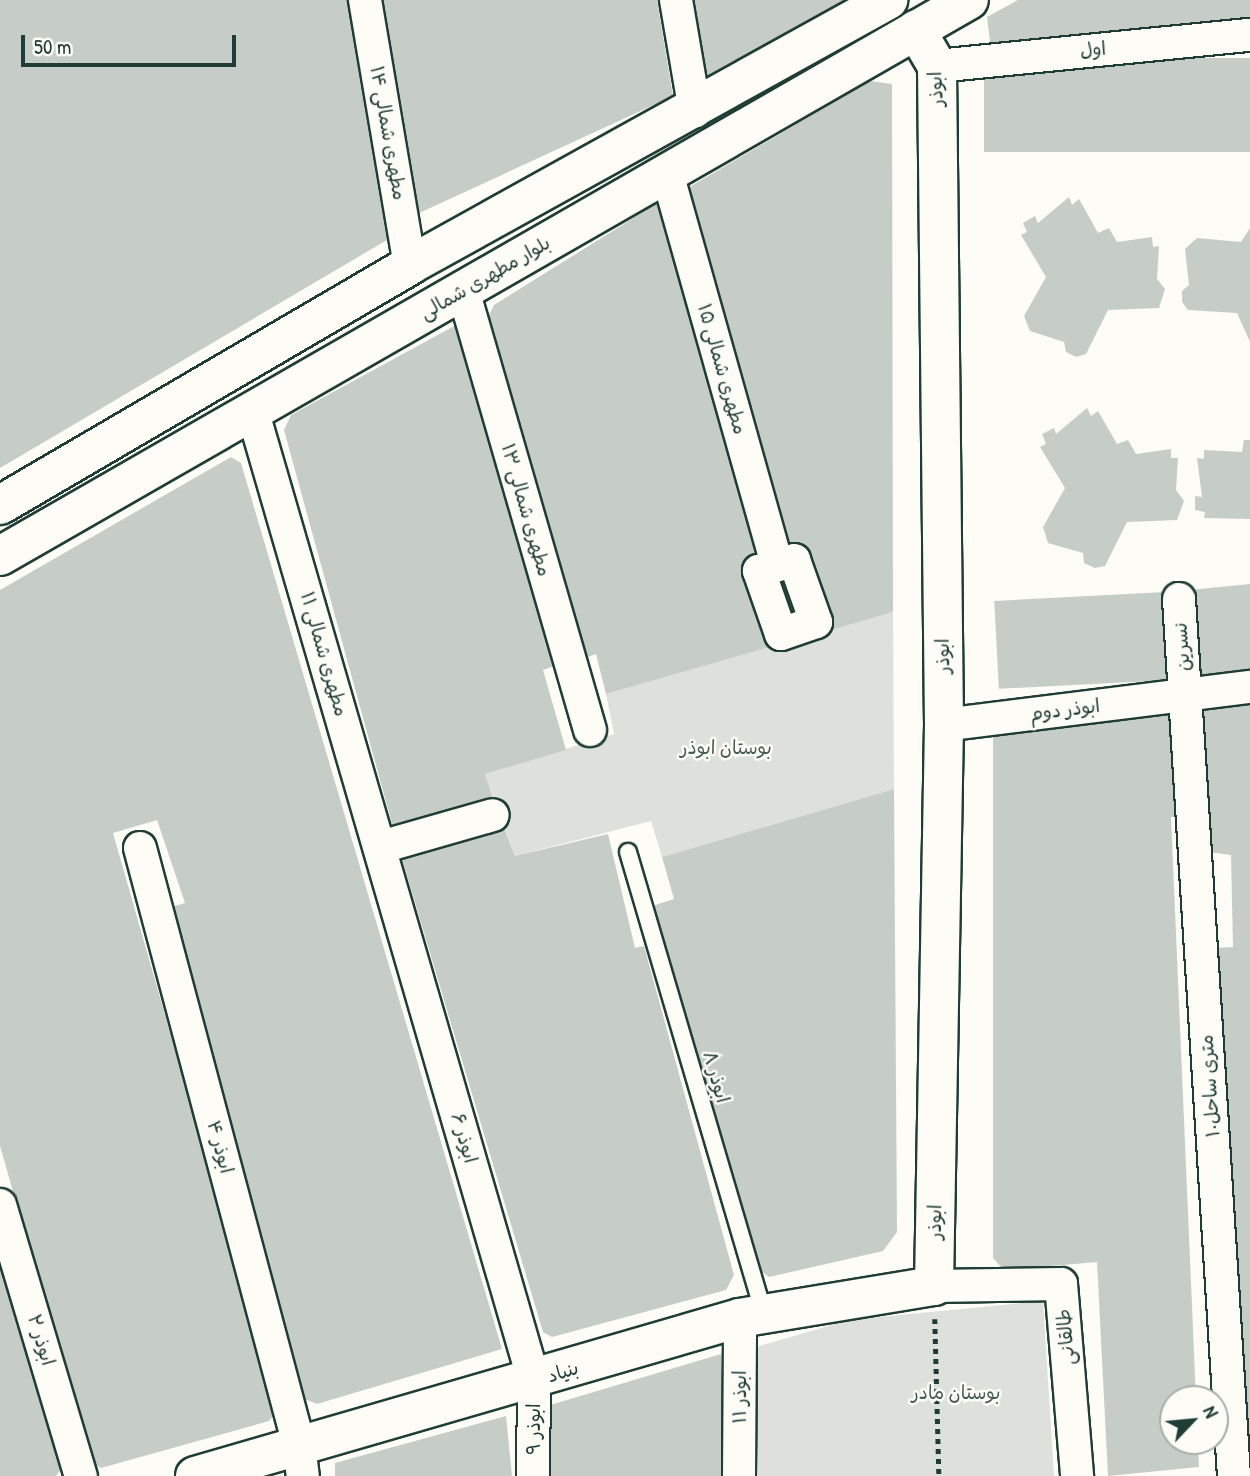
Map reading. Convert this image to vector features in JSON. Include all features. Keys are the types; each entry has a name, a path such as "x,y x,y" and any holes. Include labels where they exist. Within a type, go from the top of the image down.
{"street":[{"name":"مطهری شمالی ۱۴","path":"365,0 410,265"},
{"path":"676,0 695,111"},
{"path":"0,505 410,265 695,111 888,0"},
{"name":"بلوار مطهری شمالی","path":"0,556 253,414 463,290 969,0"},
{"name":"ابوذر","path":"916,30 937,66 944,725 934,1286"},
{"name":"اول","path":"937,66 1250,35"},
{"name":"مطهری شمالی ۱۵","path":"667,173 777,564"},
{"name":"مطهری شمالی ۱۳","path":"463,290 590,730"},
{"name":"مطهری شمالی ۱۱","path":"253,414 394,895"},
{"name":"نسرین","path":"1179,599 1186,695"},
{"name":"ابوذر دوم","path":"944,725 1250,687"},
{"name":"۱۰متری ساحل","path":"1186,695 1234,1476"},
{"path":"381,847 493,815"},
{"name":"ابوذر ۴","path":"140,848 301,1461"},
{"name":"ابوذر ۶","path":"394,895 534,1381"},
{"name":"ابوذر ۲","path":"0,1205 81,1476"},
{"name":"طالقانی","path":"934,1286 1061,1284 1077,1476"},
{"name":"بنیاد","path":"195,1476 301,1461 534,1381 752,1315 934,1286"},
{"name":"ابوذر ۱۱","path":"739,1476 752,1315"},
{"name":"ابوذر ۹","path":"533,1476 534,1381"}],"lane":[{"name":"ابوذر ۸","path":"628,852 752,1315"}],"path":[{"path":"934,1286 939,1476"}],"green space":[{"name":"بوستان ابوذر","path":"893,612 894,789 662,857 651,821 515,856 485,774 614,734 606,694"},
{"name":"بوستان مادر","path":"1043,1301 1054,1476 757,1476 756,1347 849,1320"}],"building":[{"path":"0,0 347,0 387,240 0,468"},
{"path":"381,0 657,0 673,96 417,214"},
{"path":"693,0 847,0 707,82"},
{"path":"1018,0 1250,0 1250,22 991,50 987,17"},
{"path":"984,58 1250,58 1250,152 984,152"},
{"path":"870,81 892,84 893,612 824,632 787,552 686,189"},
{"path":"1069,197 1072,205 1079,199 1098,233 1109,228 1117,242 1152,237 1153,247 1159,246 1157,279 1165,289 1159,308 1108,310 1086,354 1076,357 1066,352 1064,342 1030,331 1024,316 1046,277 1021,235 1027,232 1023,223 1035,216 1038,223"},
{"path":"656,204 668,204 763,559 748,562 770,647 606,694 596,654 582,659 485,324 494,305"},
{"path":"1250,228 1250,342 1237,313 1188,310 1182,302 1182,291 1189,285 1185,249 1197,238 1241,242"},
{"path":"456,325 468,338 557,665 543,670 566,750 485,774 497,809 396,838 284,430 291,415"},
{"path":"1087,408 1091,416 1098,411 1117,444 1128,440 1136,454 1171,449 1171,458 1178,458 1176,490 1184,501 1177,520 1127,522 1105,566 1095,568 1084,563 1083,553 1048,543 1043,527 1065,488 1040,447 1046,444 1042,434 1054,428 1056,434"},
{"path":"1244,440 1250,440 1250,519 1204,518 1205,512 1195,510 1195,496 1202,497 1197,458 1204,459 1204,450 1242,452"},
{"path":"231,457 241,463 502,1349 317,1404 305,1399 168,908 185,903 157,820 113,833 278,1410 269,1421 101,1468 90,1461 0,1146 0,590"},
{"path":"1250,584 1250,671 1196,677 1189,590"},
{"path":"1165,592 1170,680 999,689 994,601"},
{"path":"1250,701 1250,1461 1243,1462 1213,948 1233,947 1231,855 1208,852 1206,814 1171,817 1195,1385 1159,1385 1159,1455 1199,1455 1199,1467 1108,1476 1097,1262 1004,1270 993,1258 993,730"},
{"path":"894,789 897,1232 883,1251 769,1277 757,1268 652,906 674,899 662,857"},
{"path":"500,817 515,856 608,834 635,948 644,946 734,1275 726,1290 552,1337 543,1332 399,849"},
{"path":"0,1260 61,1469 56,1476 0,1476"},
{"path":"721,1354 722,1476 547,1476 547,1406"},
{"path":"506,1416 512,1476 335,1476 335,1463"}]}
